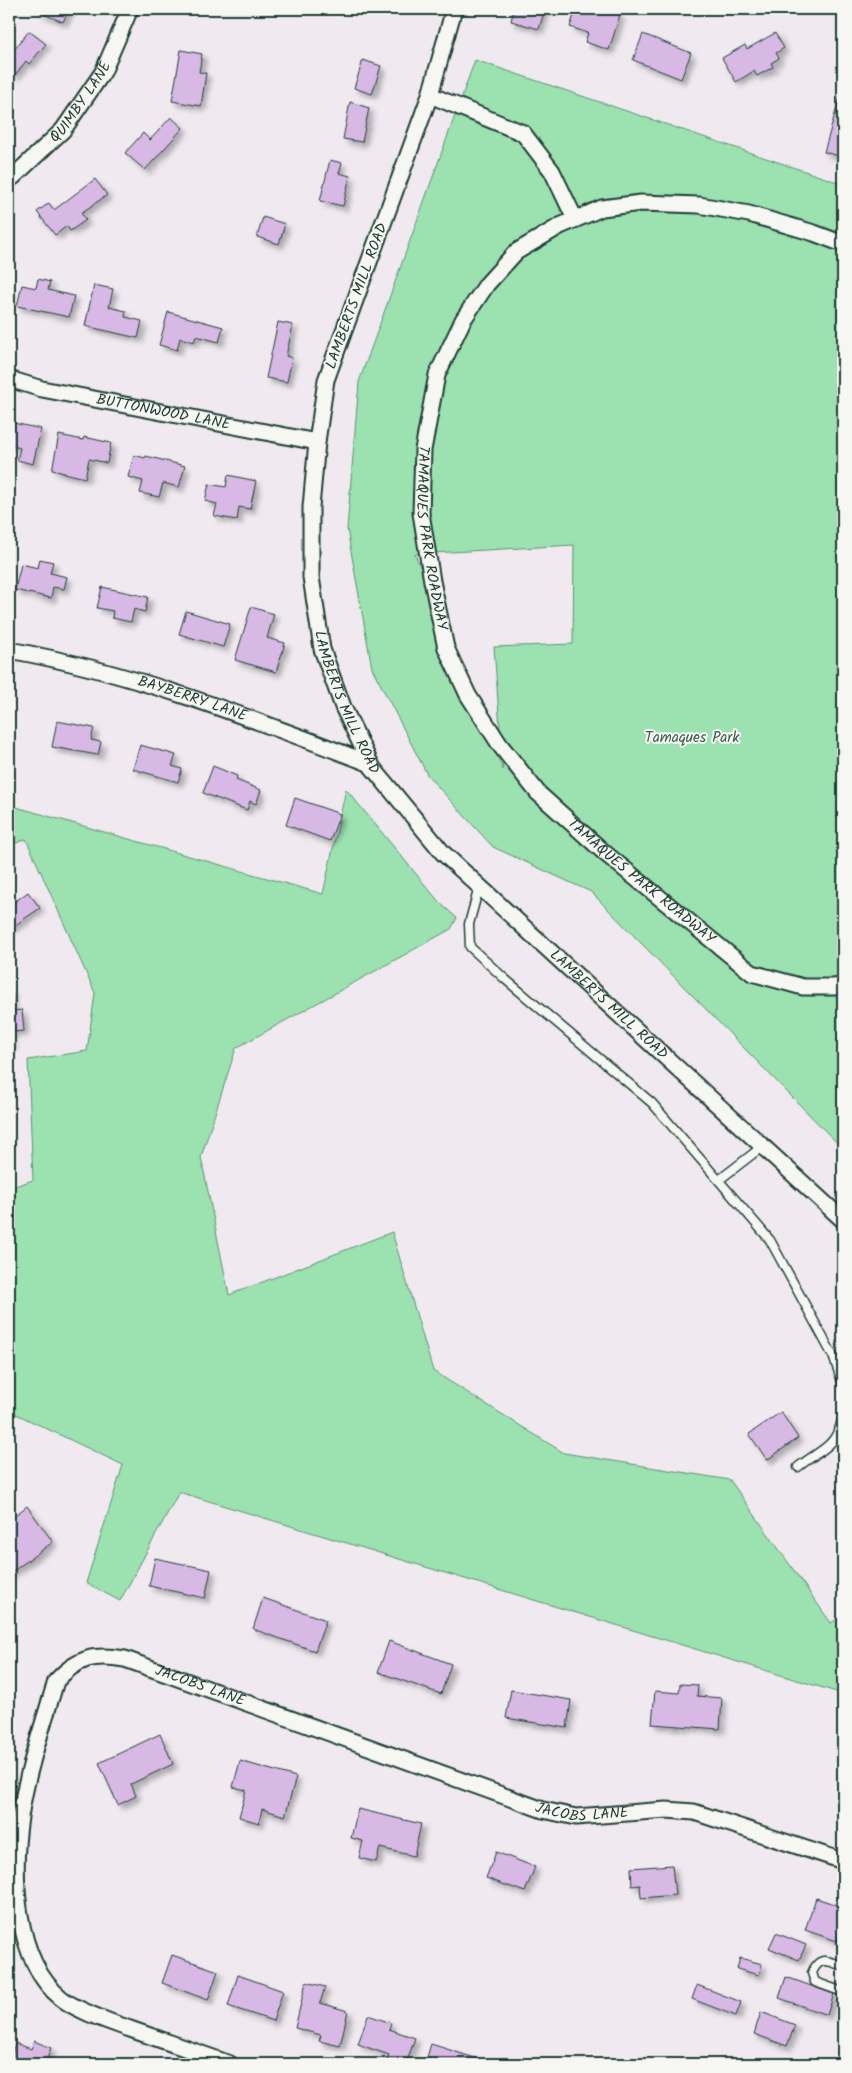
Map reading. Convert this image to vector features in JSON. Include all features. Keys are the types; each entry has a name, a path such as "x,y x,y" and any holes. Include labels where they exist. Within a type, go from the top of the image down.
{"street":[{"name":"QUIMBY LANE","path":"9,179 13,178 63,130 103,72 130,9"},
{"name":"LAMBERTS MILL ROAD","path":"454,9 430,95 326,380 317,442 311,507 311,577 322,649 343,707 370,764 443,854 843,1220"},
{"path":"430,95 523,133 552,170 575,220"},
{"name":"TAMAQUES PARK ROADWAY","path":"843,244 814,232 750,214 699,205 641,202 602,208 560,226 516,252 487,284 463,320 437,375 423,450 421,514 446,648 468,695 500,745 538,793 606,854 752,973 803,987 834,987 843,985"},
{"name":"BUTTONWOOD LANE","path":"9,379 42,389 317,442"},
{"name":"BAYBERRY LANE","path":"9,650 44,656 140,682 235,713 370,764"},
{"name":"JACOBS LANE","path":"230,2064 101,2019 62,2000 44,1982 29,1951 21,1919 16,1869 20,1817 56,1681 68,1668 82,1659 104,1655 125,1659 543,1810 576,1818 666,1810 694,1812 843,1861"}],"lane":[{"path":"480,887 468,924 470,947 505,979 652,1103 719,1180 770,1240 833,1356 843,1384"},
{"path":"719,1180 763,1146"},
{"path":"798,1467 829,1446 839,1434 843,1418"},
{"path":"843,1966 827,1960 815,1966 812,1973 816,1982 843,1992"}],"green space":[{"name":"Tamaques Park","path":"475,60 843,184 843,1149 591,892 493,847 428,776 372,668 347,529 359,382","holes":["574,545 573,644 494,647 503,770 415,554"]},
{"path":"346,789 440,903 457,918 451,929 236,1048 201,1157 229,1295 392,1232 433,1371 564,1453 730,1480 831,1623 843,1615 843,1694 179,1492 120,1601 86,1583 123,1465 14,1413 9,1430 9,1188 33,1180 28,1060 87,1051 95,993 26,839 9,846 9,805 323,894"}],"building":[{"path":"41,9 69,9 63,22 39,12"},
{"path":"514,9 545,9 539,29 511,21"},
{"path":"576,9 600,9 620,15 609,50 585,42 588,33 570,27"},
{"path":"29,31 46,44 29,64 26,61 15,75 9,70 9,56"},
{"path":"775,33 784,48 776,53 779,58 771,63 773,67 757,76 754,71 736,82 722,58 745,45 747,49"},
{"path":"643,34 691,53 681,79 633,60"},
{"path":"181,50 202,54 199,72 206,73 201,106 172,101"},
{"path":"363,60 381,66 372,94 354,88"},
{"path":"841,93 843,93 843,157 824,152"},
{"path":"350,102 369,108 362,142 343,139"},
{"path":"171,117 183,128 145,170 125,153 143,133 150,140"},
{"path":"330,160 342,163 339,173 350,176 343,206 320,201"},
{"path":"95,179 107,195 81,213 86,220 70,231 67,226 55,235 37,212 49,203 54,210"},
{"path":"263,217 285,224 279,244 257,237"},
{"path":"38,279 50,282 48,290 74,296 69,317 17,306 22,285 36,288"},
{"path":"94,285 113,289 109,307 126,311 125,317 142,321 138,338 85,326"},
{"path":"168,312 223,327 219,342 196,336 194,342 180,338 177,350 159,345"},
{"path":"278,322 293,325 286,356 292,358 287,382 266,378"},
{"path":"9,422 41,429 33,464 17,460 20,448 9,445"},
{"path":"59,435 83,440 84,437 111,443 107,463 89,459 85,478 52,470"},
{"path":"134,455 145,458 146,456 185,466 179,487 163,483 159,497 140,493 143,481 128,477"},
{"path":"228,475 256,481 250,509 239,507 237,520 214,516 217,504 205,501 209,484 226,487"},
{"path":"40,559 53,562 50,573 67,577 64,589 53,587 51,598 15,590 21,564 38,568"},
{"path":"102,587 148,597 145,612 134,609 131,622 112,618 113,611 97,608"},
{"path":"251,607 274,614 267,638 285,643 276,672 235,660"},
{"path":"186,611 230,624 223,647 179,634"},
{"path":"57,721 94,728 91,740 101,742 98,755 52,747"},
{"path":"140,745 176,755 172,766 182,769 178,782 133,769"},
{"path":"213,766 237,776 236,780 261,790 256,804 250,801 247,810 203,793"},
{"path":"295,798 340,814 330,841 286,825"},
{"path":"28,892 40,908 11,928 9,925 9,906"},
{"path":"9,990 11,990 13,1011 22,1010 24,1031 10,1032 12,1045 9,1046"},
{"path":"781,1412 798,1438 767,1460 749,1434"},
{"path":"27,1506 53,1542 9,1574 9,1520"},
{"path":"155,1558 211,1570 205,1598 149,1586"},
{"path":"263,1598 326,1620 315,1651 253,1629"},
{"path":"389,1641 451,1664 441,1694 378,1672"},
{"path":"680,1684 698,1685 697,1696 722,1698 720,1729 652,1724 655,1691 679,1693"},
{"path":"511,1690 571,1700 567,1728 506,1718"},
{"path":"160,1734 173,1764 131,1784 136,1796 118,1805 99,1763"},
{"path":"240,1761 296,1777 285,1816 262,1809 259,1823 239,1817 246,1790 233,1787"},
{"path":"358,1809 421,1824 414,1856 380,1848 376,1862 359,1858 363,1841 351,1838"},
{"path":"496,1852 535,1867 525,1892 486,1878"},
{"path":"672,1865 675,1895 641,1898 640,1885 632,1886 631,1868"},
{"path":"816,1898 843,1907 843,1920 837,1941 805,1930"},
{"path":"776,1933 806,1945 799,1960 769,1948"},
{"path":"172,1955 218,1971 208,2000 162,1983"},
{"path":"740,1958 762,1964 759,1975 737,1969"},
{"path":"238,1975 283,1991 273,2021 228,2006"},
{"path":"786,1977 834,1994 827,2015 779,1998"},
{"path":"306,1982 325,1987 320,2003 348,2011 340,2046 319,2041 321,2035 295,2028"},
{"path":"697,1985 741,2002 736,2016 692,1999"},
{"path":"761,2012 795,2025 787,2046 754,2034"},
{"path":"368,2015 391,2023 389,2029 415,2038 406,2064 386,2063 389,2055 358,2044"},
{"path":"34,2041 51,2048 45,2064 9,2064 15,2043 31,2049"},
{"path":"431,2044 478,2059 476,2064 425,2064"}]}
